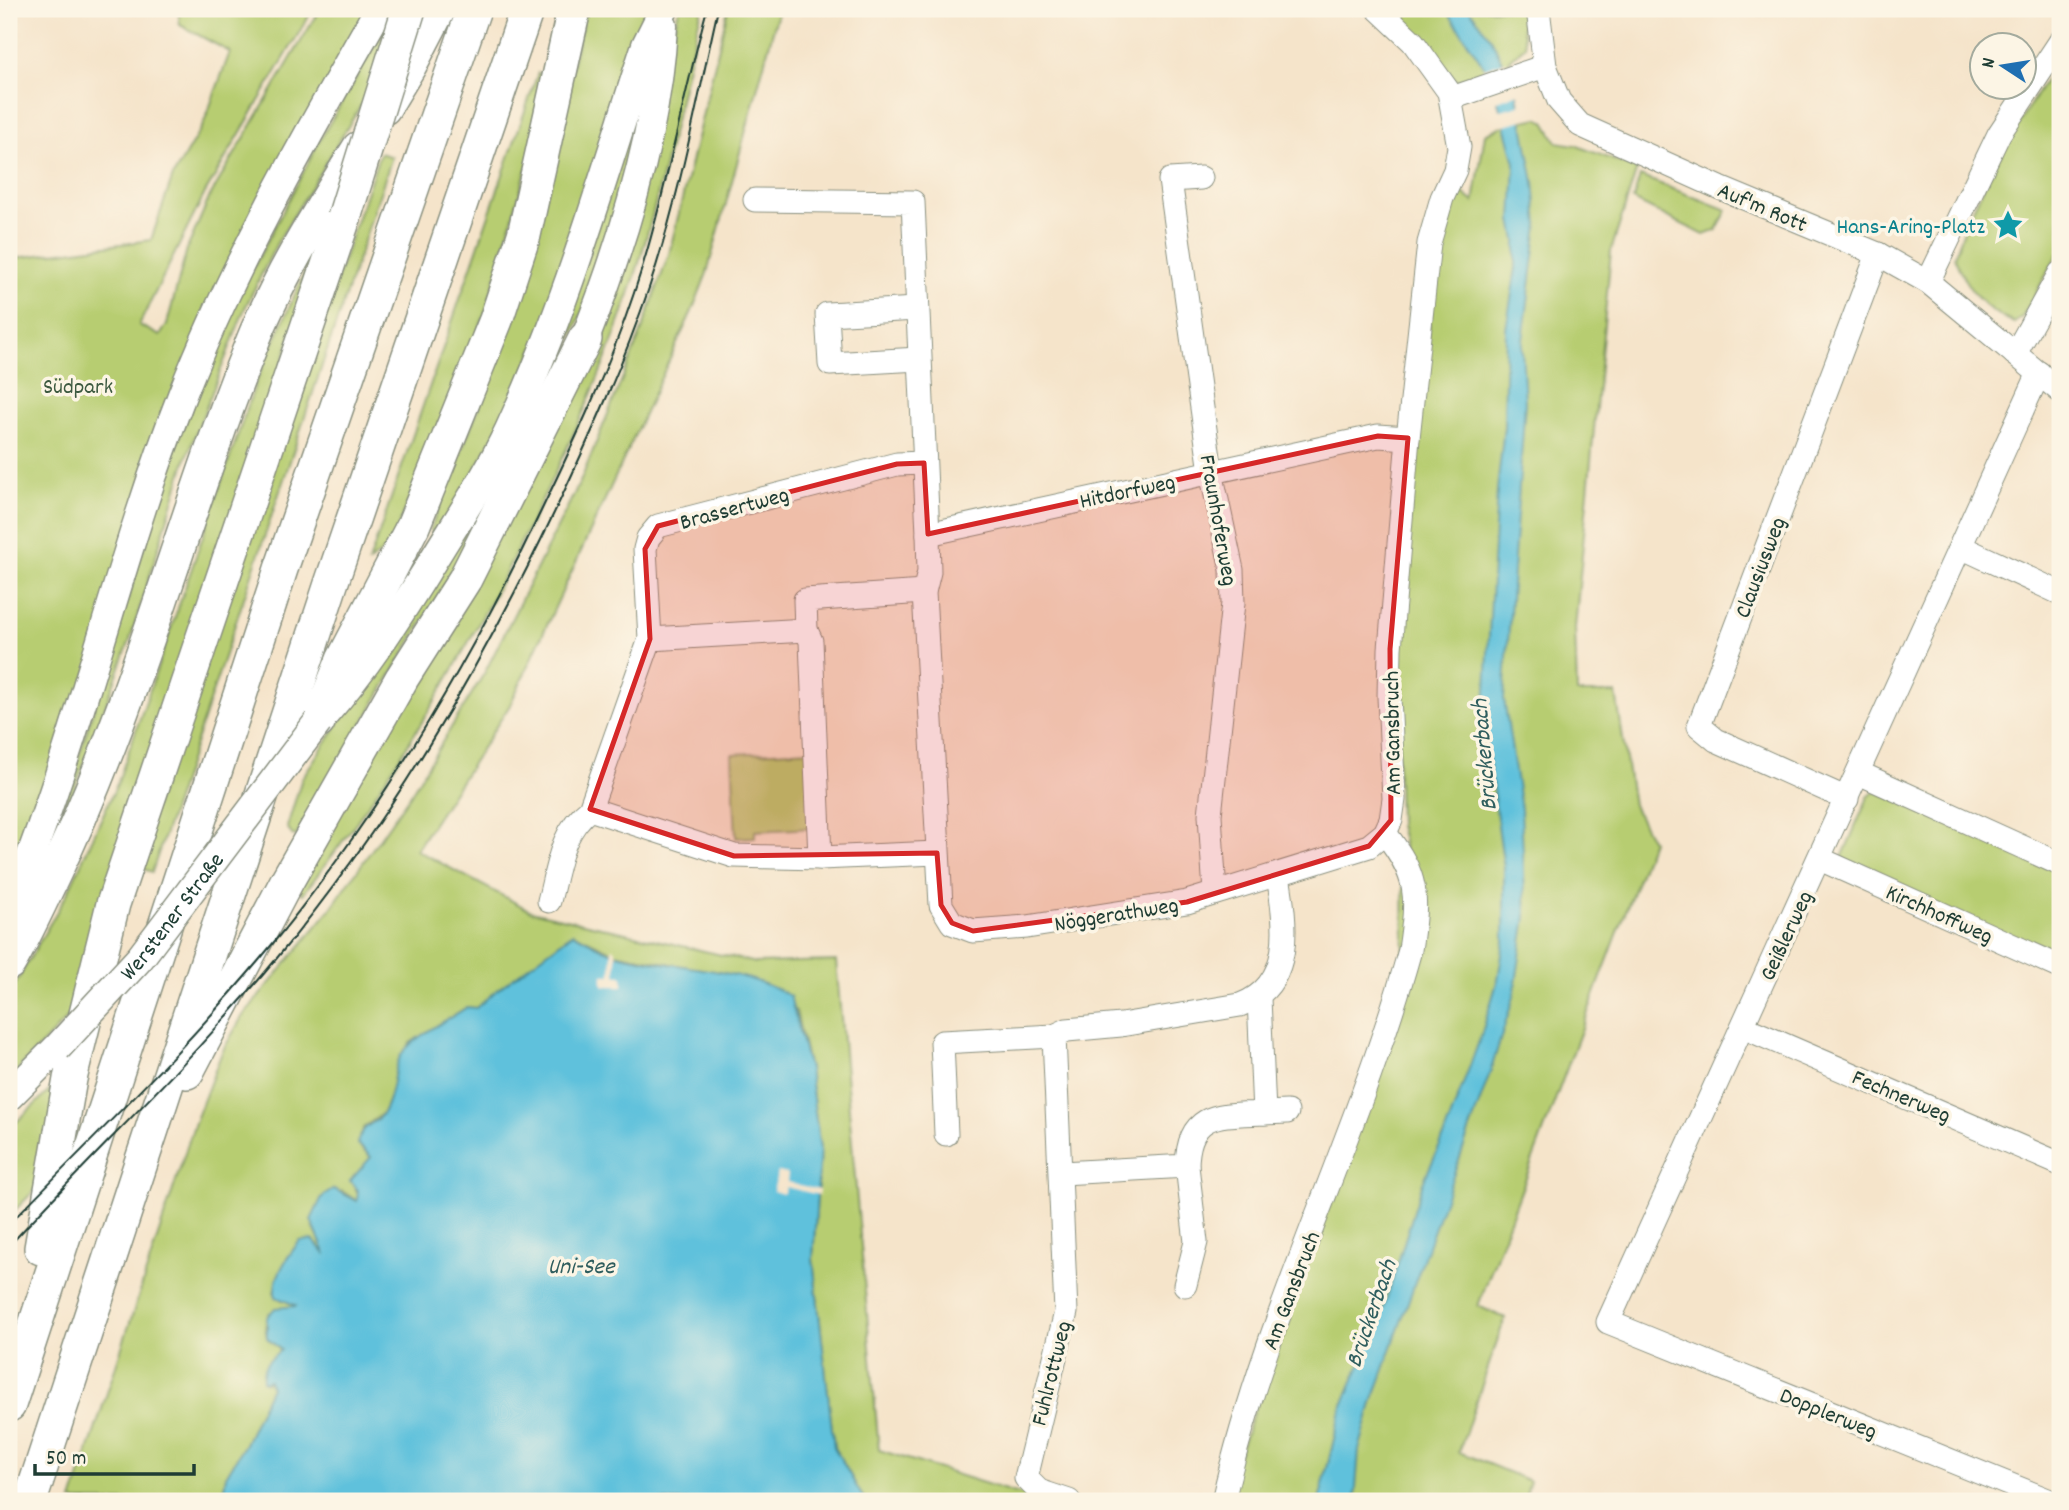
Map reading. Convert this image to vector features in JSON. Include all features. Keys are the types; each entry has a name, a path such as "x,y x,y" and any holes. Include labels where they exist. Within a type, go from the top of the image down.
{"highway":[{"path":"9,1387 45,1235 71,1079 113,904 344,218 409,9"},
{"path":"9,963 78,824 128,699 211,452 251,344 291,265 410,65 439,9"},
{"path":"9,1405 281,569 474,9"},
{"path":"30,1501 327,597 527,9"},
{"path":"318,722 343,660 385,611 510,280 543,155 574,9"},
{"path":"150,1134 189,1069 288,880 395,690 465,579 585,339"}],"main road":[{"path":"9,911 48,809 147,491 182,395 218,309 268,211 380,9"},
{"path":"385,611 481,483 536,369 584,236 646,45 664,9"},
{"path":"585,339 622,240 633,197 662,55 664,9"},
{"name":"Werstener Straße","path":"9,1096 141,958 318,722"}],"street":[{"name":"Am Gansbruch","path":"1223,1501 1240,1428 1254,1383 1307,1246 1410,950 1414,916 1411,872 1385,833 1391,820 1394,799 1390,649 1408,438 1429,243 1434,220 1458,155 1456,96 1413,43 1378,9"},
{"name":"Auf'm Rott","path":"1538,9 1538,69 1559,101 1580,125 1720,188 1878,254 1928,282 2060,391"},
{"path":"1928,282 1999,134 2060,42"},
{"path":"1456,96 1538,69"},
{"name":"Fraunhoferweg","path":"1201,178 1170,180 1210,472 1232,570 1233,603 1210,815 1215,893"},
{"path":"590,809 734,856 820,858 937,853 924,592 929,572 928,534 913,202 755,201"},
{"name":"Clausiusweg","path":"1847,799 1716,740 1699,726 1878,254"},
{"path":"2015,355 2060,273"},
{"path":"917,309 827,314 830,364 919,359"},
{"name":"Geißlerweg","path":"1608,1322 2039,373"},
{"name":"Hitdorfweg","path":"928,534 1378,436 1408,438"},
{"name":"Brassertweg","path":"549,901 568,831 576,820 590,809 650,639 644,582 645,549 648,538 658,526 897,464 924,463"},
{"path":"1961,547 2060,593"},
{"path":"820,858 811,641 806,630 805,600 924,592"},
{"path":"650,639 806,630"},
{"path":"1859,773 2060,864"},
{"name":"Nöggerathweg","path":"937,853 941,905 952,923 973,931 1027,927 1187,902 1369,846 1385,833"},
{"name":"Kirchhoffweg","path":"1820,859 2060,967"},
{"path":"946,1134 942,1042 1054,1036 1067,1030 1121,1025 1240,1006 1259,998 1276,975 1283,948 1284,913 1278,876"},
{"path":"1259,998 1264,1113"},
{"name":"Fechnerweg","path":"1743,1027 2060,1164"},
{"path":"1054,1036 1062,1173 1187,1166"},
{"path":"1185,1285 1196,1242 1187,1143 1199,1126 1217,1115 1287,1112"},
{"name":"Fuhlrottweg","path":"1062,1173 1066,1312 1026,1478 1039,1491 1069,1501"},
{"name":"Dopplerweg","path":"1608,1322 2050,1501"}],"highlighted area":[{"path":"1378,436 1408,438 1390,649 1391,820 1369,846 1187,902 973,931 952,923 941,905 937,853 734,856 590,809 650,639 645,549 658,526 897,464 924,463 928,534"}],"green space":[{"name":"Südpark","path":"178,9 313,9 205,193 139,325 160,336 167,324 187,249 210,196 320,9 370,9 244,232 9,893 9,259 151,240 173,176 203,125 230,52 180,25"},
{"path":"586,9 654,9 526,376 439,537 430,530 503,346"},
{"path":"679,9 702,9 641,256 621,319 588,402 512,561 459,660 401,756 303,894 296,888 543,448 669,49"},
{"path":"728,9 779,9 707,273 692,311 510,705 416,850 531,911 756,963 836,961 879,1450 1012,1492 1054,1501 865,1501 834,1447 813,1259 820,1149 809,1069 796,1011 719,973 615,953 573,933 476,1008 467,1007 410,1043 394,1076 392,1093 383,1113 363,1128 361,1148 371,1157 366,1167 354,1176 353,1183 359,1196 357,1201 342,1191 313,1226 326,1255 313,1240 288,1257 274,1292 280,1299 297,1306 269,1313 265,1327 267,1338 281,1350 265,1383 269,1380 271,1387 245,1444 226,1476 222,1501 72,1501 194,1125 222,1052 242,1017 329,911 410,795 485,672 581,480 641,333 669,254"},
{"path":"1387,9 1520,9 1525,46 1506,63 1457,81"},
{"path":"391,18 369,92 277,243 245,308 186,459 130,640 71,798 65,801 172,456 223,326 322,136"},
{"name":"Hans-Aring-Platz","path":"2060,57 2060,251 2022,317 2014,323 1993,312 1977,297 1964,279 1954,257 1975,204 2032,102 2038,102 2038,93"},
{"path":"538,73 547,78 530,157 485,314 390,546 369,562"},
{"path":"1538,118 1545,122 1557,142 1575,145 1637,169 1611,251 1575,628 1577,693 1616,693 1633,805 1652,841 1478,1306 1505,1318 1459,1452 1530,1481 1524,1501 1228,1501 1233,1471 1404,978 1403,841 1399,825 1395,647 1439,235 1457,188 1474,202 1485,134 1504,125"},
{"path":"630,128 639,135 612,245 514,467 296,836 292,835 287,827 302,778 433,581"},
{"path":"380,153 392,157 152,872 134,866"},
{"path":"1640,176 1727,210 1717,230 1704,235 1633,200"},
{"path":"312,271 72,1013 9,1079 9,995 68,892 118,782 256,382 305,272"},
{"path":"812,750 815,828 755,831 755,837 736,838 732,754"},
{"path":"1875,791 2060,871 2060,963 1841,860 1868,797"},
{"path":"61,1080 48,1177 9,1216 9,1129"}],"water":[{"path":"1446,9 1469,9 1492,40 1517,94 1534,182 1538,225 1522,348 1525,402 1504,699 1521,809 1526,917 1514,996 1489,1076 1373,1400 1359,1450 1355,1501 1319,1501 1341,1410 1384,1307 1423,1182 1441,1143 1481,1036 1498,979 1504,942 1504,868 1484,726 1497,490 1504,427 1506,329 1516,268 1516,240 1512,220 1515,163 1501,110 1485,68"},
{"name":"Uni-See","path":"573,933 617,954 728,973 770,986 790,996 809,1069 820,1149 813,1259 834,1447 865,1501 222,1501 226,1476 245,1444 271,1387 269,1380 263,1382 265,1367 281,1350 267,1338 267,1317 275,1308 297,1306 276,1297 278,1275 300,1241 313,1240 326,1255 311,1220 322,1197 334,1189 357,1201 358,1190 350,1181 371,1157 357,1143 367,1126 377,1120 384,1111 403,1052 419,1037 467,1007 476,1008"}],"pier":[{"path":"1506,61 1521,92 1495,102 1482,69"},
{"path":"1523,104 1527,119 1501,126 1498,111"},
{"path":"612,948 616,950 616,975 623,976 623,986 603,986 603,975 611,975"},
{"path":"778,1172 788,1174 787,1182 819,1190 819,1195 786,1187 783,1194 773,1191"}],"tram line":[{"path":"9,1224 169,1061 260,959 342,854 415,744 449,687 512,571 579,431 614,349 655,223 707,9"},
{"path":"9,1246 179,1068 277,958 357,853 463,688 554,513 629,343 661,251 718,9"}],"place":[{"name":"Hans-Aring-Platz","path":"2008,225"}],"water label":[{"name":"Brückerbach","path":"1483,755"},
{"name":"Brückerbach","path":"1370,1313"}]}
